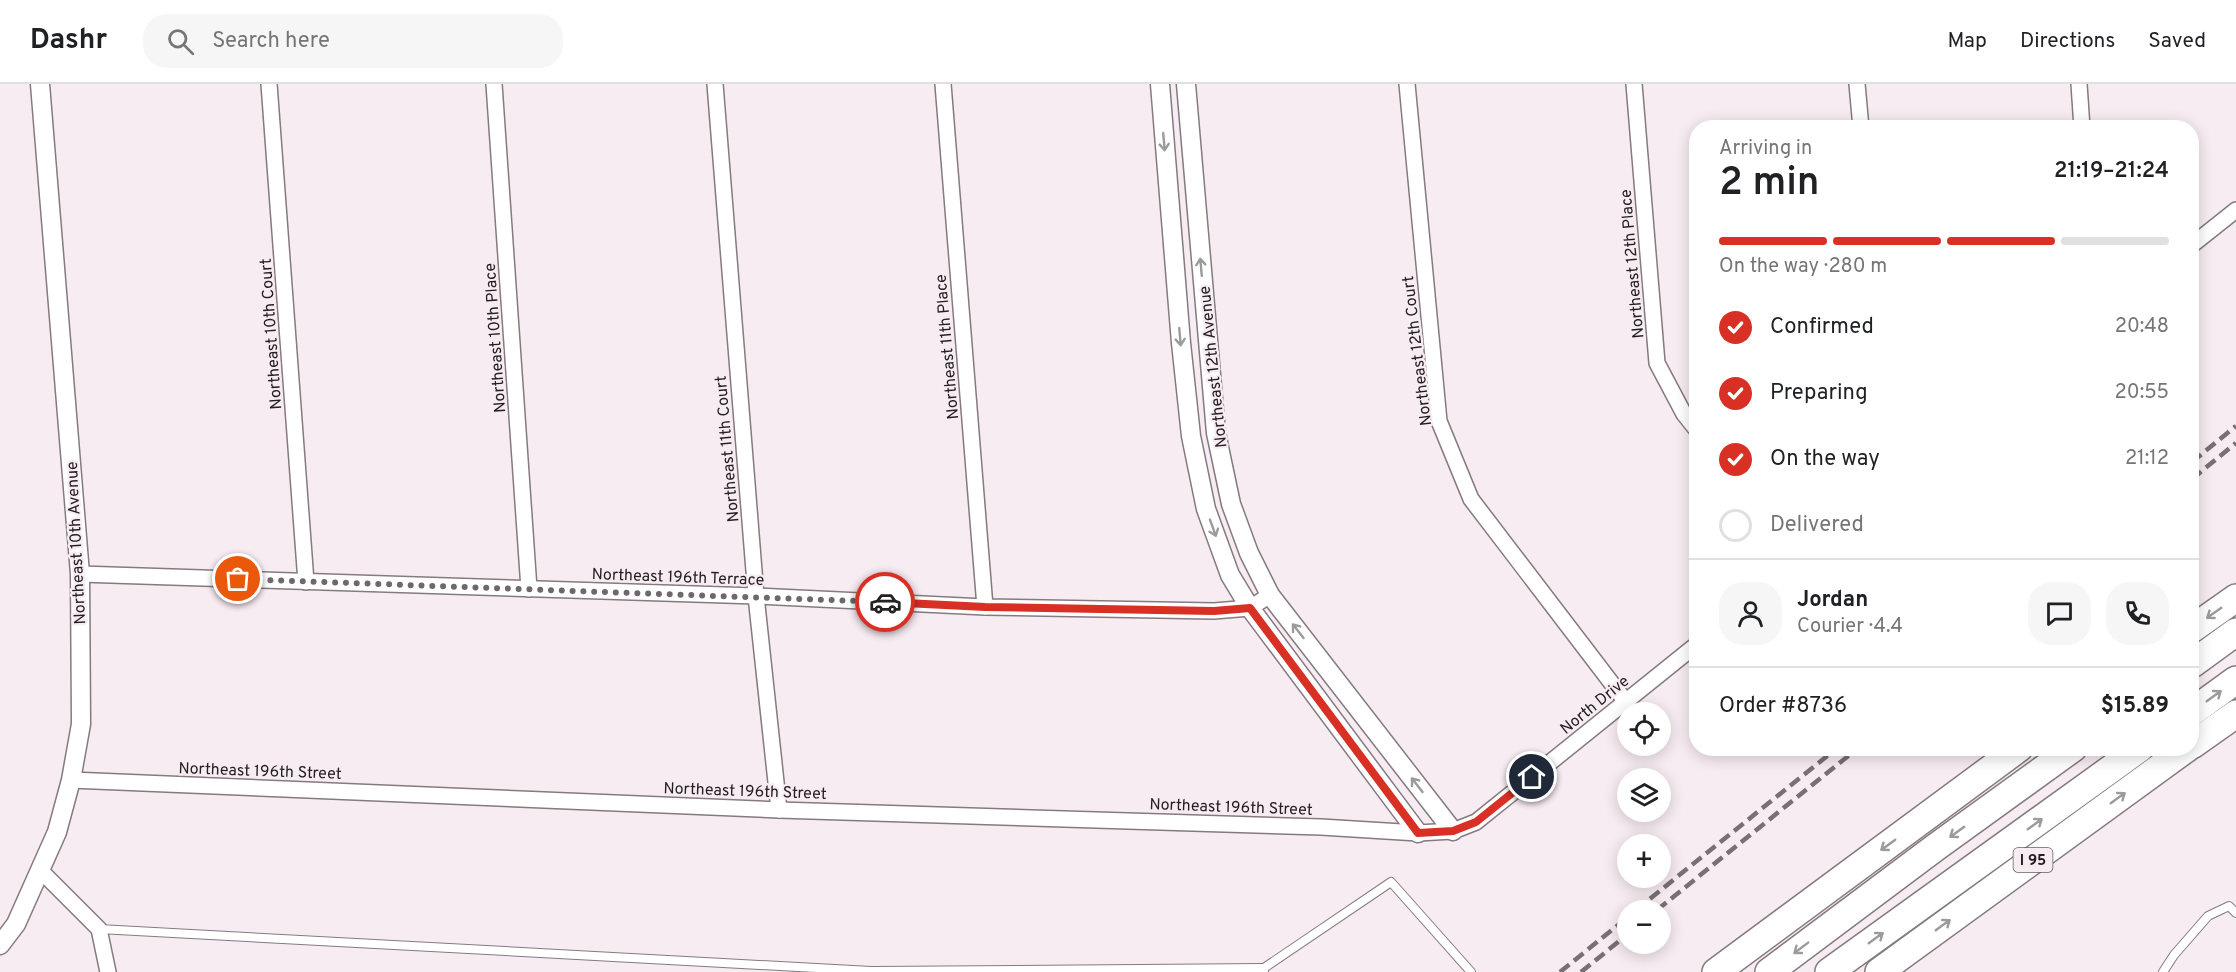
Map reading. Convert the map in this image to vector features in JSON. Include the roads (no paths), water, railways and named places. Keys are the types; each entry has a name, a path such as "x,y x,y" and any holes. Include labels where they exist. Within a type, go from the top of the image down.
{"highway":[{"path":"2199,624 2236,598"},
{"path":"2199,659 2236,632"},
{"path":"2199,707 2236,680"},
{"path":"2199,740 2236,714"},
{"path":"1716,972 2008,756"},
{"path":"1769,972 2062,756"},
{"path":"1829,972 2129,756"},
{"name":"I 95","path":"1879,972 2176,756"}],"street":[{"name":"Northeast 10th Avenue","path":"0,945 16,924 57,832 71,780 81,724 80,574 40,84"},
{"name":"Northeast 10th Court","path":"269,84 306,582"},
{"name":"Northeast 10th Place","path":"494,84 529,589"},
{"name":"Northeast 11th Court","path":"715,84 756,596 779,810"},
{"name":"Northeast 11th Place","path":"943,84 985,607"},
{"name":"Northeast 12th Avenue","path":"1160,84 1181,344 1191,436 1206,508 1230,575 1250,608 1418,833"},
{"name":"Northeast 12th Avenue","path":"1185,84 1216,433 1231,504 1250,553 1270,595 1453,831"},
{"name":"Northeast 12th Court","path":"1407,84 1439,421 1471,499 1626,702"},
{"name":"Northeast 12th Place","path":"1634,84 1657,363 1689,420"},
{"path":"1857,84 1860,120"},
{"path":"2079,84 2081,120"},
{"path":"2199,239 2236,210"},
{"name":"Northeast 196th Terrace","path":"80,574 756,596 985,607 1214,611 1250,608 1270,595"},
{"name":"North Drive","path":"1626,702 1689,651"},
{"name":"North Drive","path":"1418,833 1453,831 1476,822 1617,709"},
{"name":"Northeast 196th Street","path":"71,780 779,810 1321,827 1418,833"},
{"path":"41,871 99,929 108,972"}],"lane":[{"path":"99,929 871,971 1264,970 1391,882 1471,972"},
{"path":"2163,972 2174,955 2208,916 2229,906 2236,913"}],"railway":[{"path":"2199,456 2236,426"},
{"path":"2199,473 2236,443"},
{"path":"1648,900 1827,756"},
{"path":"1669,900 1848,756"},
{"path":"1560,972 1617,926"},
{"path":"1581,972 1617,943"}]}
